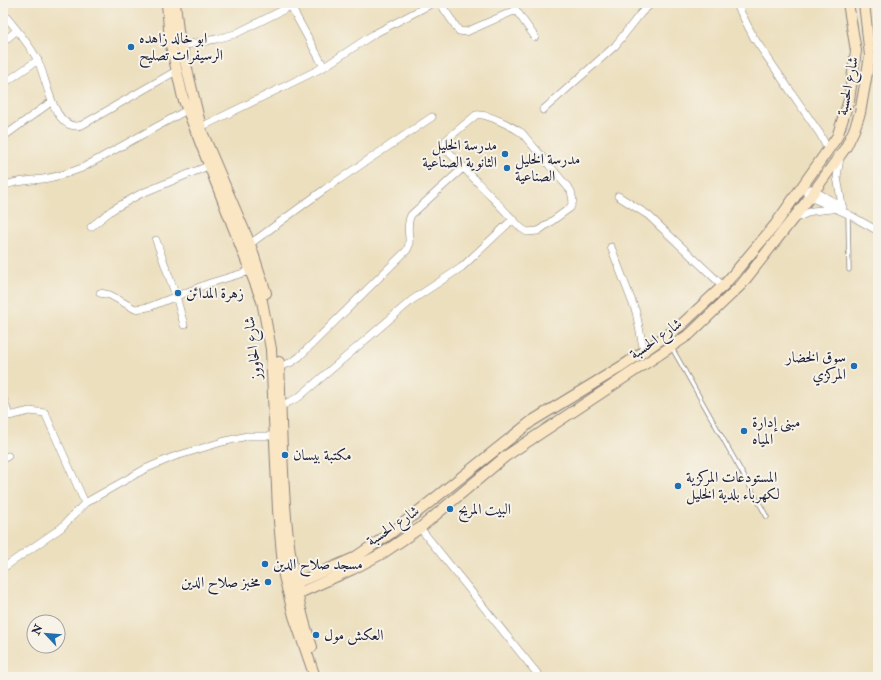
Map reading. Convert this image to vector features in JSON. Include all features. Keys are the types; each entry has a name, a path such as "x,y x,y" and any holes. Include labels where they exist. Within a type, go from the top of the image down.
{"main road":[{"name":"شارع الحاووز","path":"167,3 170,41 176,71 187,110 262,301 268,327 271,349 274,436 284,576 293,590 322,677"},
{"name":"شارع الحاووز","path":"175,3 181,46 201,127 250,244 276,329 288,539 293,590 315,677"},
{"name":"شارع الحسبة","path":"293,590 354,558 391,533 532,421 644,352 679,327 723,286 774,225 837,137 849,100 856,51 848,3"},
{"name":"شارع الحسبة","path":"293,590 359,565 383,553 420,528 506,456 690,334 741,285 792,220 843,151 854,130 860,113 870,56 864,3"}],"street":[{"path":"201,127 324,67 374,34 433,3"},
{"path":"440,3 460,31 466,32 516,10 535,37"},
{"path":"543,110 615,46 641,13 652,3"},
{"path":"736,3 754,38 820,134 828,150"},
{"path":"181,46 236,34 292,4 324,67"},
{"path":"3,13 38,60 47,83 51,102 66,123 71,126 80,126 176,71"},
{"path":"3,42 17,30"},
{"path":"3,84 38,60"},
{"path":"3,137 51,102"},
{"path":"3,186 16,181 65,175 82,168 187,110"},
{"path":"484,115 512,126 522,133 570,191 573,201 570,208 535,232 523,230 464,167 447,150 445,142 475,116 484,115"},
{"path":"250,244 325,189 432,117"},
{"path":"843,151 838,166 837,177 842,205 848,214"},
{"path":"92,227 112,210 140,194 208,166"},
{"path":"279,367 292,362 299,357 407,250 410,244 408,225 411,215 464,167"},
{"path":"803,186 834,208 878,231"},
{"path":"812,193 842,205"},
{"path":"618,196 648,216 723,286"},
{"path":"792,220 812,211 834,208"},
{"path":"280,406 299,397 412,300 462,267 513,219"},
{"path":"156,240 176,296 184,324"},
{"path":"611,247 636,312 644,352"},
{"path":"100,293 110,295 135,309 149,307 250,270"},
{"path":"3,397 9,416 30,411 45,413 85,503"},
{"path":"3,568 61,528 85,503 145,469 173,457 247,436 274,436"},
{"path":"420,528 540,677"}],"lane":[{"path":"848,214 849,270"},
{"path":"672,347 767,517"}],"place":[{"name":"ابو خالد زاهده الرسيفرات تصليح","path":"131,47"},
{"name":"مدرسة الخليل الثانوية الصناعية","path":"505,154"},
{"name":"مدرسة الخليل الصناعية","path":"507,168"},
{"name":"زهرة المدائن","path":"178,293"},
{"name":"سوق الخضار المركزي","path":"854,366"},
{"name":"مبنى إدارة المياه","path":"744,431"},
{"name":"مكتبة بيسان","path":"285,455"},
{"name":"المستودعات المركزية لكهرباء بلدية الخليل","path":"678,486"},
{"name":"البيت المريح","path":"450,509"},
{"name":"مسجد صلاح الدين","path":"265,564"},
{"name":"مخبز صلاح الدين","path":"268,582"},
{"name":"العكش مول","path":"316,635"}]}
